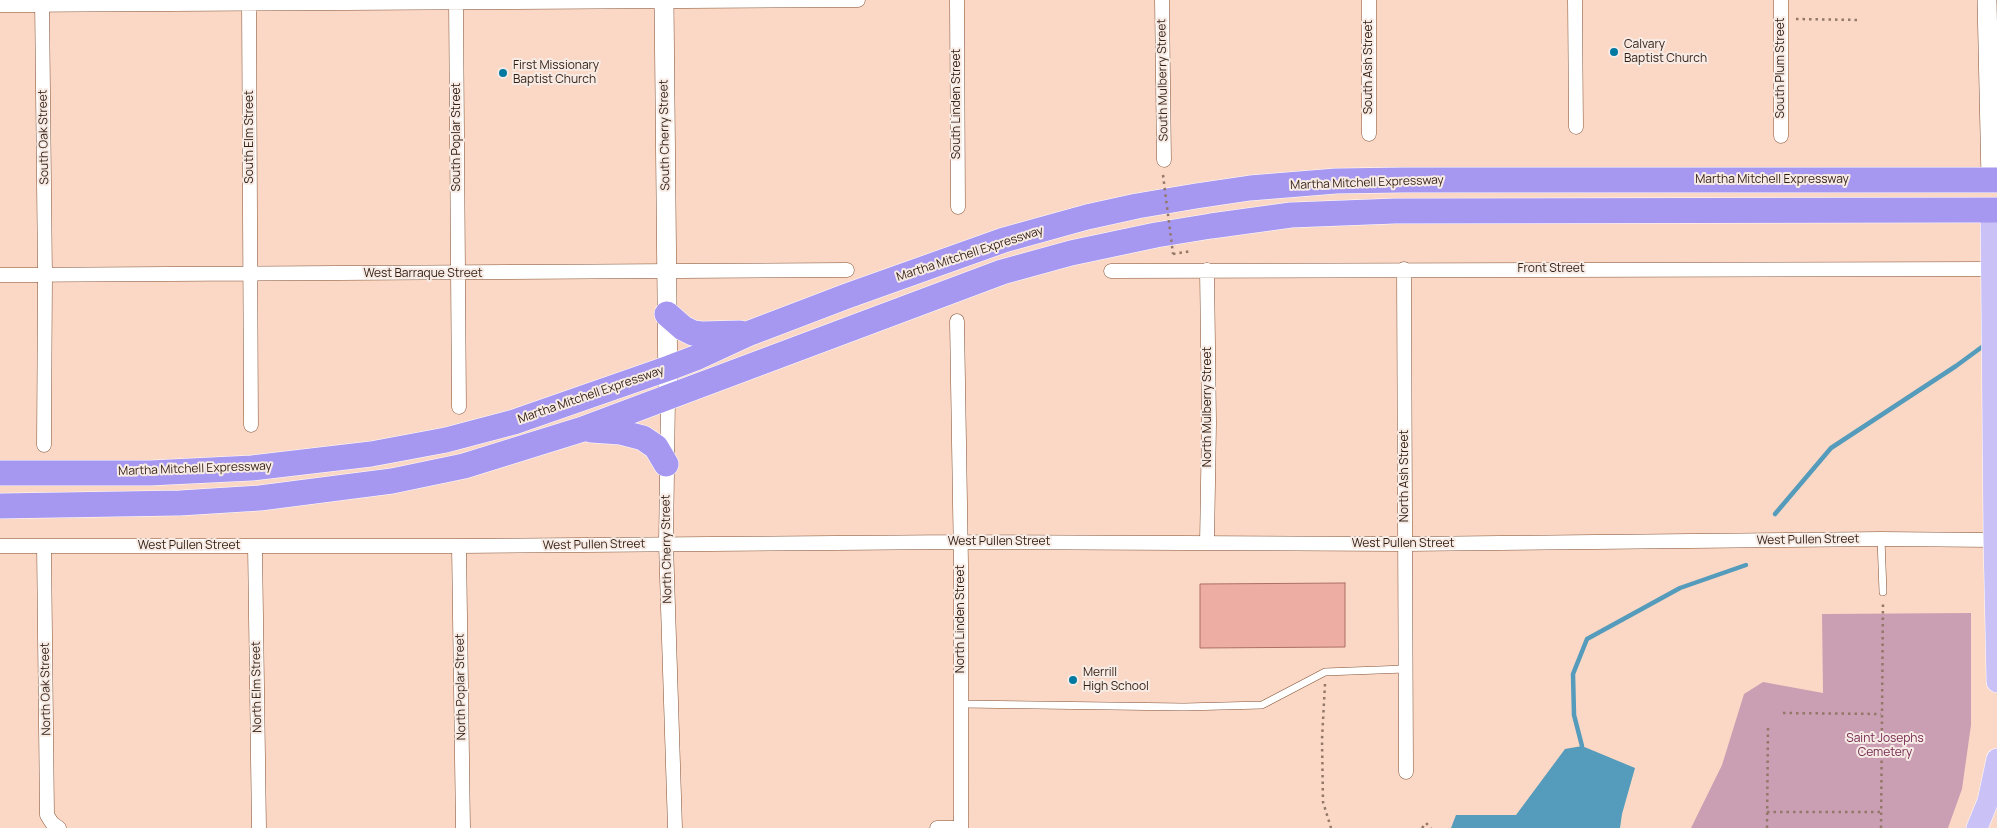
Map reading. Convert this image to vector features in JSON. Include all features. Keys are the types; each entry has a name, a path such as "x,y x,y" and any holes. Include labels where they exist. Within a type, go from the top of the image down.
{"highway":[{"name":"Martha Mitchell Expressway","path":"0,473 150,473 234,469 298,464 371,454 446,440 514,422 668,368 698,357 750,333 847,296 1004,240 1136,206 1250,188 1336,182 1404,180 1994,180"},
{"path":"0,506 180,503 260,498 320,492 392,481 464,466 583,430 1002,272 1081,251 1156,235 1211,226 1291,215 1394,212 1994,210 1994,180"},
{"path":"667,314 683,328 693,333 750,333"},
{"path":"583,430 620,432 643,438 656,447 666,464"}],"main road":[{"name":"South Cherry Street","path":"664,0 667,271"},
{"path":"1987,0 1994,180"},
{"path":"1994,210 1991,326 1997,682"},
{"name":"North Cherry Street","path":"667,271 668,398"},
{"path":"1977,828 1992,802 1997,759"}],"street":[{"path":"0,5 42,3 858,0"},
{"name":"South Linden Street","path":"957,0 958,207"},
{"name":"South Mulberry Street","path":"1162,0 1164,160"},
{"name":"South Ash Street","path":"1369,0 1369,134"},
{"path":"1575,0 1576,127"},
{"name":"South Plum Street","path":"1781,0 1781,136"},
{"name":"South Poplar Street","path":"456,1 457,274"},
{"name":"South Elm Street","path":"249,2 250,275"},
{"name":"South Oak Street","path":"42,3 45,275"},
{"name":"North Ash Street","path":"1404,269 1406,772"},
{"name":"Front Street","path":"1111,271 1992,269"},
{"name":"West Barraque Street","path":"0,275 457,274 847,270"},
{"name":"North Mulberry Street","path":"1207,270 1209,423 1207,543"},
{"path":"457,274 459,407"},
{"path":"44,445 45,275"},
{"path":"250,275 251,425"},
{"name":"North Linden Street","path":"957,321 961,542 961,828"},
{"name":"North Cherry Street","path":"668,398 666,544 675,828"},
{"name":"West Pullen Street","path":"0,546 459,546 961,542 1405,544 1881,539 1995,540"},
{"name":"North Oak Street","path":"44,546 47,815 52,823 59,828"},
{"name":"North Elm Street","path":"255,546 259,828"},
{"name":"North Poplar Street","path":"459,546 463,828"},
{"path":"937,828 961,828"}],"lane":[{"path":"1881,539 1883,592"},
{"path":"962,704 1184,707 1262,705 1325,672 1405,669"}],"path":[{"path":"1792,19 1860,20"},
{"path":"1163,176 1173,254 1192,251"},
{"path":"1881,828 1883,592"},
{"path":"1325,672 1322,739 1323,802 1331,828"},
{"path":"1784,713 1882,714"},
{"path":"1767,828 1768,726"},
{"path":"1767,812 1881,812"},
{"path":"1422,828 1426,823 1431,828"}],"green space":[{"name":"Saint Josephs Cemetery","path":"1971,613 1971,725 1962,789 1948,828 1691,828 1722,765 1744,694 1763,682 1823,693 1822,614"}],"water":[{"path":"1582,746 1635,768 1620,828 1451,828 1456,815 1516,815 1565,749"}],"building":[{"path":"1345,583 1345,647 1200,648 1200,584"}],"waterway":[{"path":"1775,514 1831,448 1956,366 1986,344"},
{"path":"1582,746 1574,715 1573,674 1587,639 1680,588 1746,565"}],"place":[{"name":"Calvary Baptist Church","path":"1614,52"},
{"name":"First Missionary Baptist Church","path":"503,73"},
{"name":"Merrill High School","path":"1073,680"}]}
